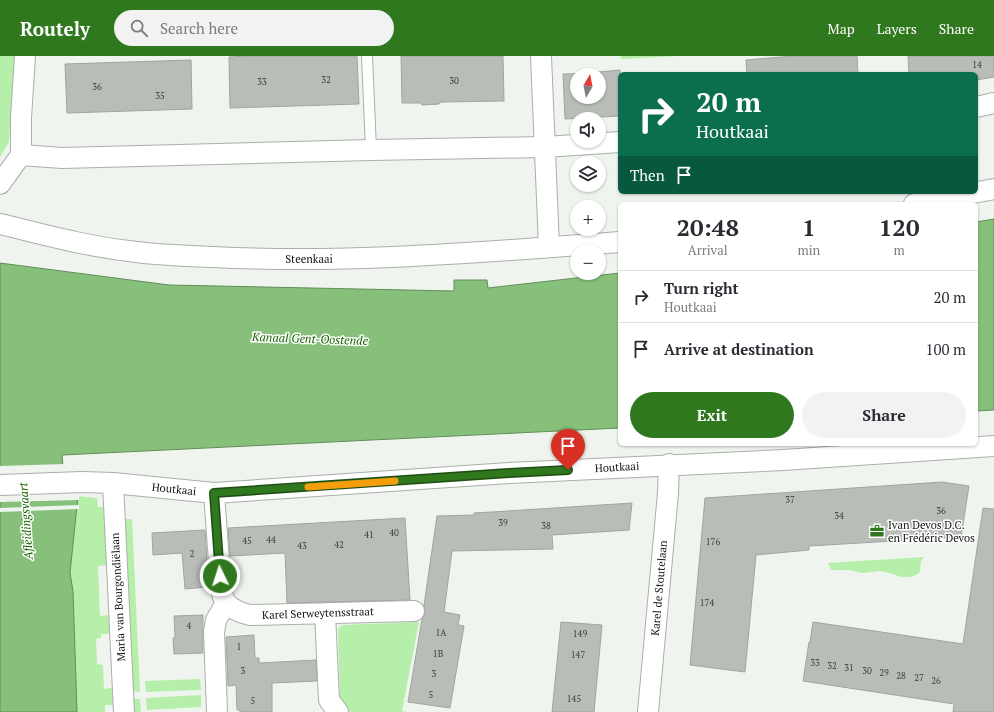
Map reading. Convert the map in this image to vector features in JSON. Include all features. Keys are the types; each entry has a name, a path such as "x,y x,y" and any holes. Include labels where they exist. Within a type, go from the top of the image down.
{"street":[{"path":"0,184 21,155 21,118 25,56"},
{"path":"541,56 549,247"},
{"path":"978,107 994,103"},
{"path":"21,155 62,158 545,147 618,142"},
{"path":"978,192 994,189"},
{"path":"925,202 967,194"},
{"name":"Steenkaai","path":"0,224 68,241 129,252 240,259 322,260 422,256 618,242"},
{"name":"Houtkaai","path":"0,485 82,482 113,483 214,493 509,473 669,464 783,460 994,446"},
{"name":"Karel de Stoutelaan","path":"648,712 668,493 669,464"},
{"name":"Maria van Bourgondiëlaan","path":"113,483 124,712"},
{"path":"214,493 221,590 226,603 216,620 214,632 217,712"},
{"name":"Karel Serweytensstraat","path":"226,603 232,609 240,613 250,615 414,610"},
{"path":"325,613 329,700 338,712"}],"lane":[{"path":"367,56 371,150"}],"shaded area":[{"path":"0,56 15,56 9,142 0,157"},
{"path":"621,56 679,56 621,59"},
{"path":"78,496 97,498 98,507 104,507 107,565 98,566 100,616 109,615 110,634 101,634 101,638 96,639 97,664 103,665 104,689 112,688 113,705 105,705 105,712 77,712 73,591 70,573"},
{"path":"124,519 132,519 140,692 133,691"},
{"path":"924,557 921,561 920,572 910,577 901,577 880,571 862,573 850,570 831,570 828,563"},
{"path":"419,622 402,711 407,712 350,712 340,699 338,629 342,625"},
{"path":"200,679 201,690 146,692 145,681"},
{"path":"201,695 201,707 147,710 146,698"},
{"path":"133,699 140,699 141,712 133,712"}],"water":[{"path":"994,219 994,410 978,411 978,222"},
{"path":"0,263 169,285 454,291 454,280 487,280 488,288 570,279 570,280 606,280 606,275 618,273 618,428 62,455 64,477 78,496 70,573 73,591 77,712 0,712"}],"pier":[{"path":"65,464 66,476 79,494 79,500 0,502 0,466"},
{"path":"79,505 79,509 0,512 0,508"}],"building":[{"path":"357,56 359,104 230,108 229,57"},
{"path":"401,56 503,56 504,101 441,102 439,104 422,105 420,103 402,103"},
{"path":"793,56 857,56 858,72 747,72 746,60"},
{"path":"908,56 994,56 994,77 978,80 978,72 909,72"},
{"path":"191,60 192,109 67,113 65,64"},
{"path":"620,70 620,72 618,72 618,116 606,117 606,112 570,112 570,119 565,119 563,74 570,74 570,104 606,104 606,71"},
{"path":"942,482 969,486 961,537 809,546 809,550 756,555 745,672 690,665 705,498"},
{"path":"632,503 629,530 552,535 553,549 452,551 444,612 460,615 458,625 464,626 450,708 408,702 422,619 425,611 424,605 437,516 474,515 474,513"},
{"path":"983,508 994,509 994,712 953,712 954,704 803,681 813,622 963,644"},
{"path":"405,518 410,600 287,603 285,553 230,556 228,528"},
{"path":"205,530 207,587 185,589 182,553 153,555 152,533"},
{"path":"203,615 203,653 174,654 174,616"},
{"path":"561,622 602,625 594,712 552,712"},
{"path":"254,635 255,658 259,658 259,663 316,660 317,681 272,683 272,712 240,712 240,710 237,710 236,685 228,686 226,637"}],"slow traffic":[{"path":"308,487 395,481"}],"place":[{"name":"Ivan Devos D.C. en Frédéric Devos","path":"877,531"}],"route":[{"path":"220,576 214,493 568,470"}],"water label":[{"name":"Kanaal Gent-Oostende","path":"310,339"},
{"name":"Afleidingsvaart","path":"26,521"}]}
